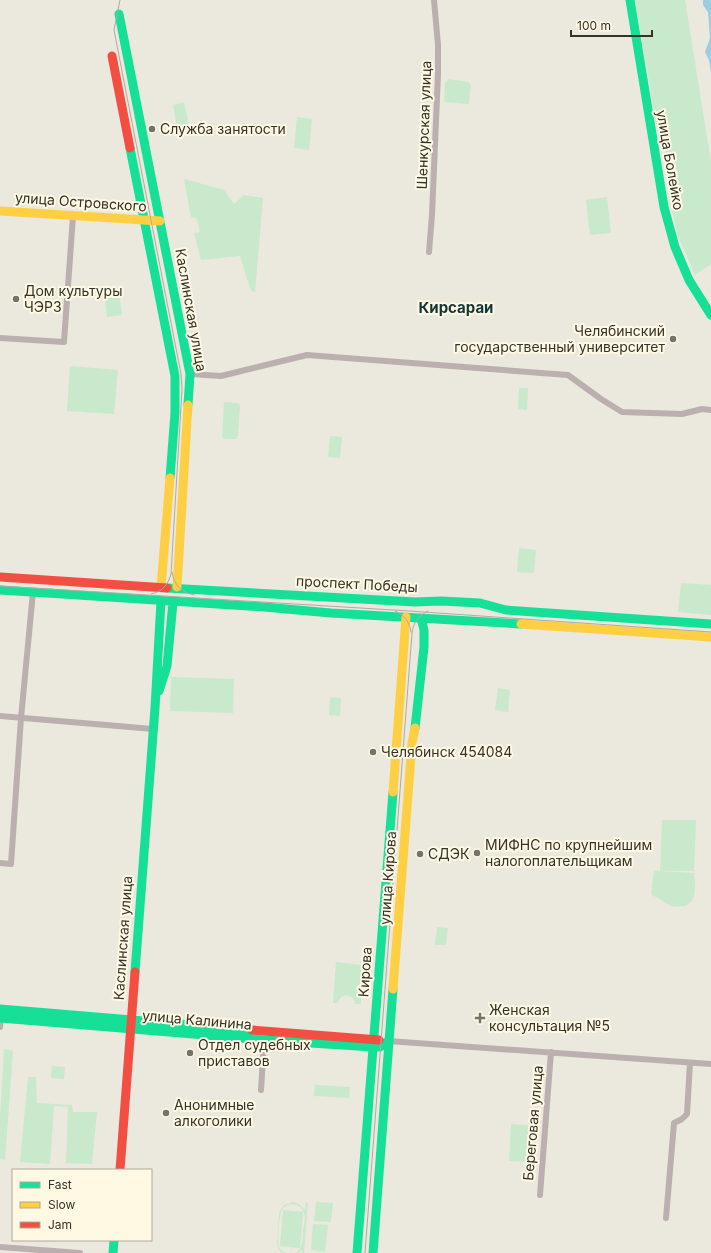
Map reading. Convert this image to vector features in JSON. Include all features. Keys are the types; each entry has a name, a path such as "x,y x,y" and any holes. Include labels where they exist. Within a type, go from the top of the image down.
{"main road":[{"name":"улица Болейко","path":"630,0 667,222 675,248 689,280 711,315"},
{"name":"Каслинская улица","path":"119,14 190,374 177,588 171,616 167,666 155,708"},
{"name":"Каслинская улица","path":"112,56 175,376 175,413 161,587 155,708 120,1169"},
{"name":"улица Островского","path":"0,211 160,221"},
{"name":"проспект Победы","path":"0,576 415,602 441,601 480,603 506,610 711,624"},
{"name":"проспект Победы","path":"0,590 264,607 331,614 406,617 711,637"},
{"path":"406,617 415,602"},
{"name":"улица Кирова","path":"373,1253 388,1041 412,743 421,684 425,633 415,602"},
{"name":"Кирова","path":"357,1253 406,617"},
{"name":"улица Калинина","path":"1,1016 131,1024 374,1043"},
{"name":"улица Калинина","path":"131,1024 264,1040 374,1043 388,1041"},
{"path":"113,1253 114,1241"}],"street":[{"name":"Шенкурская улица","path":"429,252 438,74 438,45 434,0"},
{"path":"0,338 64,342 73,216"},
{"path":"190,374 221,376 307,355 568,375 622,412 682,414 702,409 711,410"},
{"path":"0,863 11,864 21,718 33,592"},
{"path":"0,716 153,729"},
{"path":"261,1090 264,1040"},
{"name":"улица Калинина","path":"388,1041 711,1064"},
{"name":"Береговая улица","path":"540,1195 551,1052"},
{"path":"666,1218 674,1124 687,1114 690,1063"},
{"path":"0,1248 80,1253"}],"green space":[{"path":"635,0 685,0 711,162 711,264 695,275 678,236 670,202 678,174 673,158 660,147"},
{"path":"449,79 468,82 471,85 469,104 444,102 445,83"},
{"path":"184,102 189,125 177,127 173,105"},
{"path":"297,117 312,119 309,150 294,148"},
{"path":"184,179 224,190 234,204 244,195 263,198 255,292 251,291 240,256 201,260 194,233 200,232 197,219 191,217"},
{"path":"607,197 611,233 590,235 586,200"},
{"path":"119,292 122,315 107,317 104,294"},
{"path":"70,366 118,370 114,414 67,411"},
{"path":"519,388 528,388 527,410 518,409"},
{"path":"224,402 239,403 240,406 238,436 236,439 224,439 222,436"},
{"path":"330,436 342,437 340,458 328,457"},
{"path":"519,548 536,550 534,573 517,572"},
{"path":"681,583 711,585 711,615 678,612"},
{"path":"171,677 234,679 233,713 170,711"},
{"path":"498,688 510,690 508,712 495,710"},
{"path":"330,697 341,698 340,716 329,715"},
{"path":"662,820 696,820 694,871 660,871"},
{"path":"654,870 694,873 695,892 692,901 684,906 676,907 671,906 651,895"},
{"path":"437,927 448,928 446,945 435,945"},
{"path":"336,962 362,965 361,1004 355,1004 353,998 346,995 341,997 337,1003 333,1003"},
{"path":"4,1049 13,1051 5,1160 0,1159 0,1118"},
{"path":"52,1066 65,1067 64,1079 51,1078"},
{"path":"28,1077 36,1077 37,1103 72,1105 73,1112 97,1112 92,1164 66,1163 68,1107 54,1106 50,1164 20,1162"},
{"path":"315,1085 350,1087 349,1098 314,1096"},
{"path":"511,1124 537,1126 535,1162 509,1161"},
{"path":"293,1202 299,1204 305,1210 306,1202 308,1203 304,1253 302,1253 302,1250 295,1253 300,1249 302,1244 305,1215 300,1207 290,1204 284,1207 280,1217 278,1244 279,1247 286,1253 282,1253 279,1250 277,1243 279,1213 284,1205"},
{"path":"316,1202 333,1203 331,1222 314,1221"},
{"path":"283,1210 303,1212 300,1248 280,1246"},
{"path":"313,1224 328,1225 325,1252 311,1250"}],"water":[{"path":"703,0 711,0 711,72 709,60 705,52 710,38 708,12 703,5"}],"tram line":[{"path":"120,0 114,30 181,374 182,389 171,574 164,587 158,592 151,594"},
{"path":"172,572 176,584 185,592 194,595"},
{"path":"0,586 409,611 711,632"},
{"path":"395,611 406,619 411,632"},
{"path":"365,1253 412,633 417,620 421,615 428,611"}],"traffic: fast":[{"path":"630,0 664,207 675,247 689,280 711,315"},
{"path":"119,14 190,374 188,405"},
{"path":"130,148 175,376 175,413 170,478"},
{"path":"167,588 415,602 441,601 480,603 506,610 711,624"},
{"path":"0,590 264,607 331,613 521,624"},
{"path":"135,972 155,708 161,601"},
{"path":"159,691 167,666 173,602"},
{"path":"415,728 424,647 424,630 421,618"},
{"path":"357,1253 393,792"},
{"path":"373,1253 393,989"},
{"path":"0,1009 252,1030"},
{"path":"0,1018 264,1040 373,1047 380,1047 388,1041"},
{"path":"113,1253 114,1241"}],"traffic: slow":[{"path":"0,211 160,221"},
{"path":"177,587 188,405"},
{"path":"161,587 170,478"},
{"path":"393,792 406,617"},
{"path":"521,624 711,637"},
{"path":"393,989 412,743 415,728"}],"traffic: jam":[{"path":"112,56 130,148"},
{"path":"0,577 167,588"},
{"path":"120,1169 135,972"},
{"path":"252,1030 379,1040"}],"place":[{"name":"Служба занятости","path":"152,129"},
{"name":"Дом культуры ЧЭРЗ","path":"16,299"},
{"name":"Челябинский государственный университет","path":"673,339"},
{"name":"Челябинск 454084","path":"373,752"},
{"name":"МИФНС по крупнейшим налогоплательщикам","path":"477,853"},
{"name":"СДЭК","path":"420,854"},
{"name":"Женская консультация №5","path":"480,1018"},
{"name":"Отдел судебных приставов","path":"190,1053"},
{"name":"Анонимные алкоголики","path":"166,1113"}],"district":[{"name":"Кирсараи","path":"456,308"}]}
